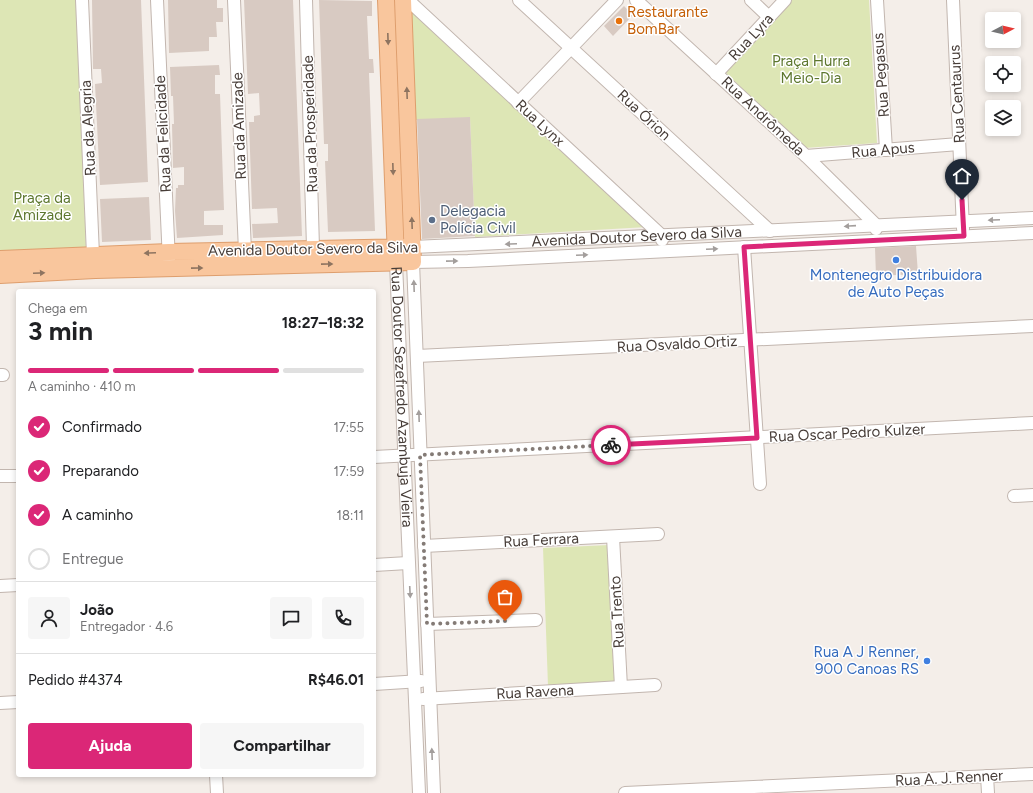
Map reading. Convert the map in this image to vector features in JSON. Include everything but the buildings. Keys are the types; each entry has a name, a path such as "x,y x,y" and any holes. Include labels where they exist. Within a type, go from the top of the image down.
{"main road":[{"name":"Rua Doutor Sezefredo Azambuja Vieira","path":"386,0 396,255"},
{"name":"Rua Doutor Sezefredo Azambuja Vieira","path":"403,0 413,255"},
{"path":"392,145 408,146"},
{"name":"Avenida Doutor Severo da Silva","path":"0,259 313,248 396,255"},
{"name":"Avenida Doutor Severo da Silva","path":"0,275 413,255"}],"street":[{"name":"Rua da Alegria","path":"82,0 93,255"},
{"name":"Rua da Felicidade","path":"157,0 169,268"},
{"name":"Rua da Amizade","path":"234,0 245,251"},
{"name":"Rua da Prosperidade","path":"306,0 313,248"},
{"name":"Rua Lynx","path":"408,0 662,236"},
{"name":"Rua Órion","path":"519,0 770,231"},
{"path":"518,103 617,0"},
{"name":"Rua Andrômeda","path":"636,0 806,156 875,224"},
{"path":"751,0 769,17"},
{"name":"Rua Lyra","path":"716,74 785,0"},
{"name":"Rua Pegasus","path":"877,0 886,150"},
{"name":"Rua Centaurus","path":"953,0 964,236"},
{"name":"Rua Apus","path":"806,156 959,144"},
{"name":"Avenida Doutor Severo da Silva","path":"413,255 467,246 770,231 875,224 963,222 1033,218"},
{"path":"875,224 877,240"},
{"name":"Avenida Doutor Severo da Silva","path":"413,255 468,261 1033,232"},
{"path":"662,236 662,251"},
{"path":"467,246 468,261"},
{"path":"744,247 760,484"},
{"name":"Rua Doutor Sezefredo Azambuja Vieira","path":"396,255 419,793"},
{"name":"Rua Doutor Sezefredo Azambuja Vieira","path":"413,255 434,793"},
{"name":"Rua Osvaldo Ortiz","path":"417,356 1033,326"},
{"name":"Rua Oscar Pedro Kulzer","path":"376,457 1033,423"},
{"path":"0,476 16,476"},
{"path":"1014,496 1033,495"},
{"name":"Rua Ferrara","path":"424,546 658,534"},
{"name":"Rua Trento","path":"613,537 621,687"},
{"path":"376,565 408,563"},
{"path":"0,586 16,585"},
{"path":"427,624 536,620"},
{"path":"376,684 430,681"},
{"name":"Rua Ravena","path":"415,700 655,685"},
{"path":"0,703 16,702"},
{"name":"Rua A. J. Renner","path":"625,793 1033,774"},
{"path":"987,776 988,793"},
{"path":"216,777 217,793"}],"green space":[{"name":"Praça da Amizade","path":"0,0 77,0 86,250 0,253"},
{"name":"Praça Hurra Meio-Dia","path":"792,0 869,0 877,143 804,148 725,72"},
{"path":"408,6 647,227 475,237 470,118 414,120"},
{"path":"610,545 616,681 548,686 543,548"}],"way so far":[{"path":"505,621 427,624 420,455 611,445"}],"place":[{"name":"Restaurante BomBar","path":"619,21"},
{"name":"Delegacia Polícia Civil","path":"432,220"},
{"name":"Montenegro Distribuidora de Auto Peças","path":"896,260"},
{"name":"Rua A J Renner, 900 Canoas RS","path":"927,661"}],"route":[{"path":"611,445 757,438 744,247 964,236 962,200"}]}
